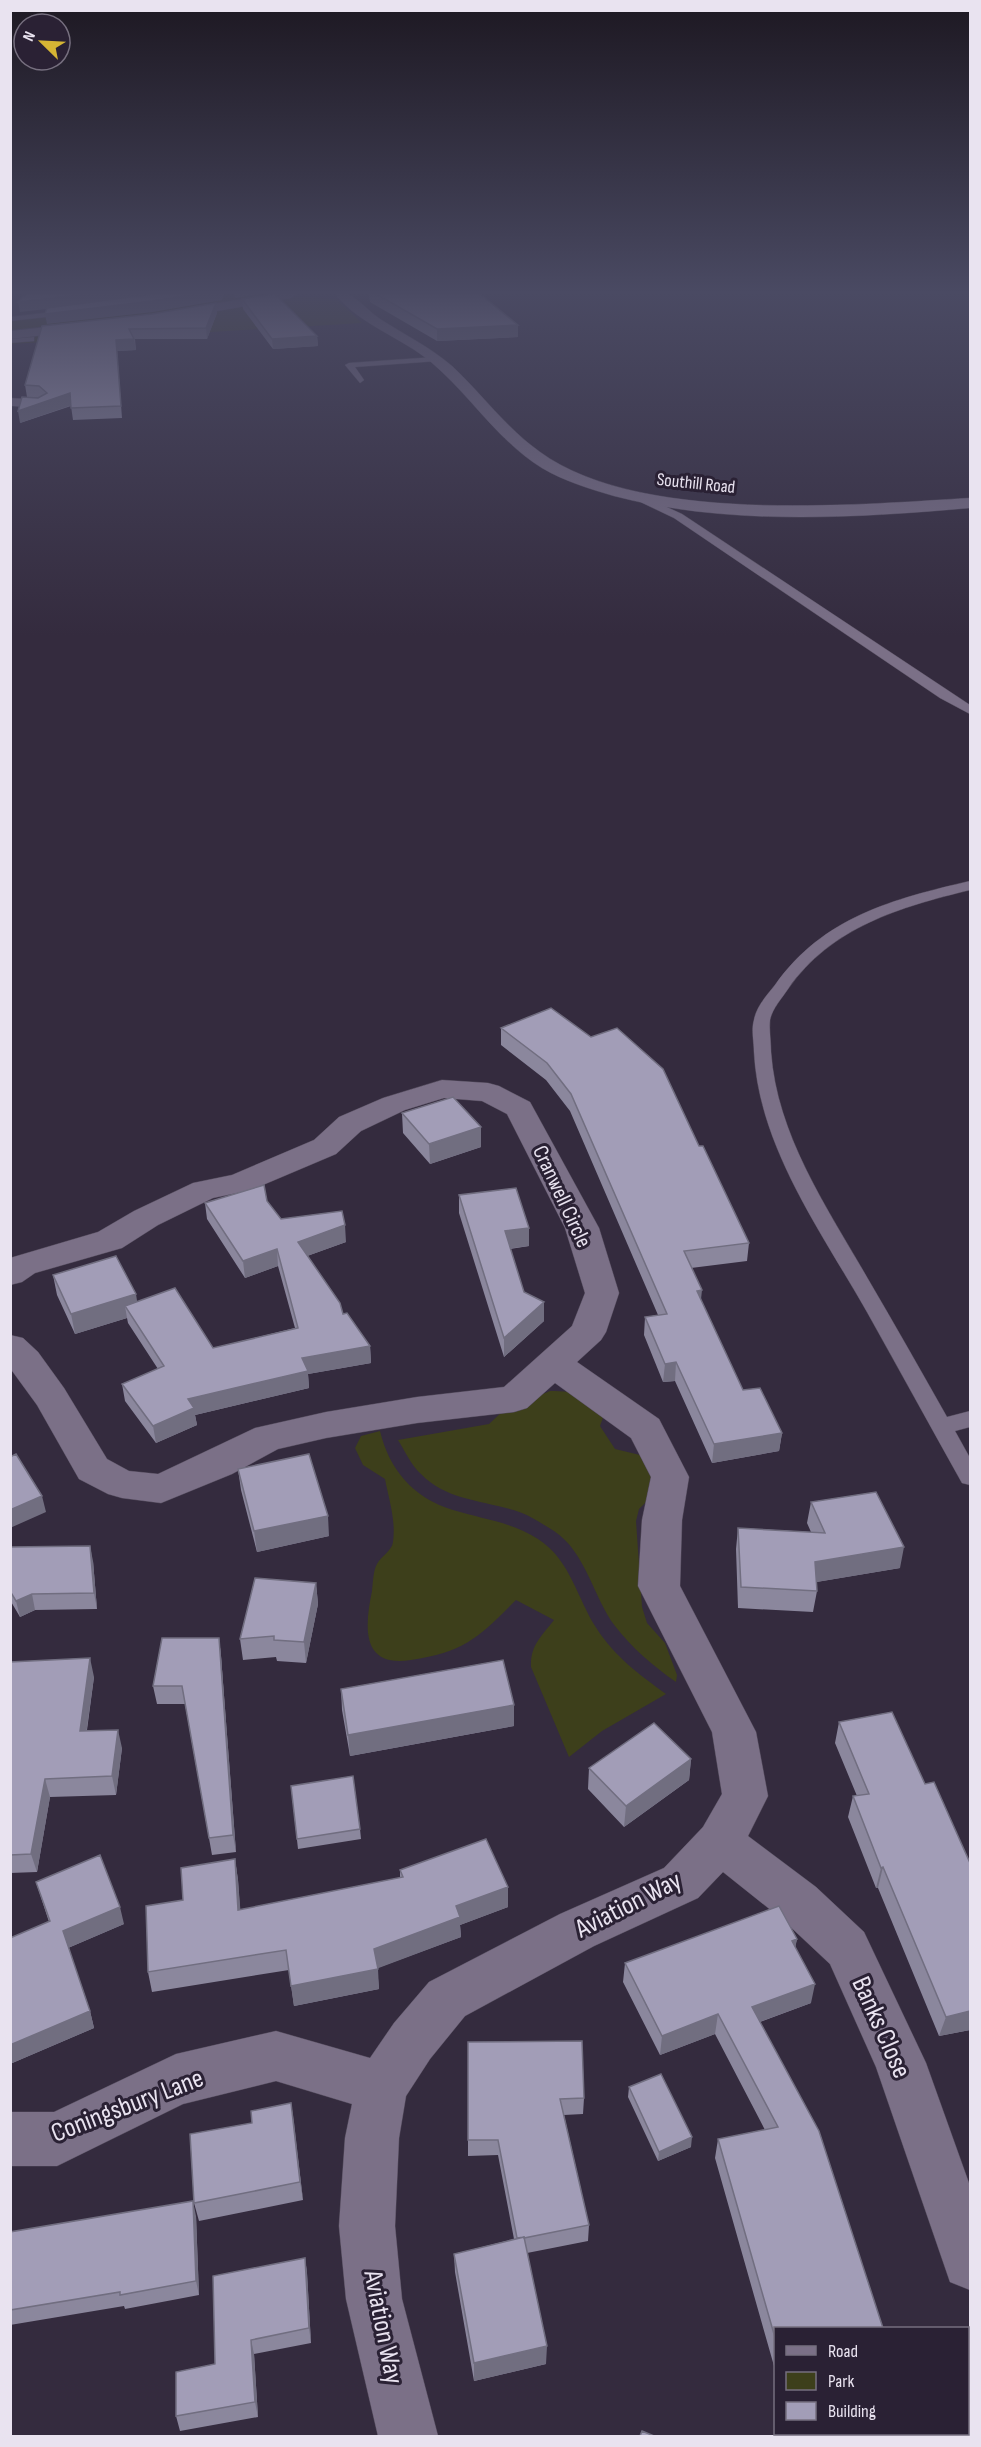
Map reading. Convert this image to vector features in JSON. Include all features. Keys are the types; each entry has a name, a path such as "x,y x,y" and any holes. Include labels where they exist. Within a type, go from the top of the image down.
{"street":[{"name":"Southill Road","path":"484,408 514,438 549,465 597,486 634,495 698,504 786,509 874,509 970,503"},
{"name":"Cranwell Circle","path":"10,1274 23,1265 110,1240 146,1218 204,1190 240,1183 326,1147 350,1124 394,1104 442,1089 488,1092 519,1107 582,1228 602,1293 588,1332 555,1365 514,1399 417,1410 326,1425 268,1438 218,1464 161,1489 122,1484 93,1469 51,1397 25,1361 10,1347"},
{"name":"Aviation Way","path":"408,2436 374,2299 368,2226 372,2138 381,2087 412,2041 447,1999 577,1930 681,1883 720,1842 746,1796 734,1732 659,1586 662,1520 670,1477 646,1429 555,1365"},
{"name":"Banks Close","path":"720,1842 799,1903 847,1948 900,2063 970,2262"},
{"name":"Coningsbury Lane","path":"10,2139 57,2139 176,2080 276,2056 381,2087"}],"lane":[{"path":"634,495 678,516 944,695 970,710"},
{"path":"678,516 698,504"},
{"path":"970,886 878,910 841,930 811,951 790,974 762,1019 761,1060 772,1108 798,1171 970,1477"},
{"path":"942,1426 970,1419"}],"green space":[{"path":"550,1391 580,1395 598,1406 605,1412 600,1426 615,1449 640,1455 653,1478 649,1499 639,1509 636,1521 642,1607 647,1623 665,1643 677,1675 676,1682 643,1656 615,1626 582,1563 565,1540 522,1513 443,1490 421,1474 398,1440 489,1424 503,1411"},
{"path":"380,1431 384,1445 397,1470 415,1490 426,1498 453,1510 528,1533 549,1548 566,1569 590,1617 604,1639 628,1665 666,1694 602,1731 569,1757 531,1667 532,1653 541,1636 554,1620 516,1600 481,1633 470,1641 445,1652 429,1657 394,1661 374,1651 368,1630 368,1617 374,1574 379,1561 392,1545 393,1518 385,1479 363,1465 355,1448 361,1436"}],"building":[{"path":"551,1008 591,1037 617,1028 663,1069 699,1146 703,1146 749,1243 684,1251 702,1290 697,1291 743,1390 760,1388 782,1433 714,1444 676,1362 665,1364 645,1317 667,1314 571,1094 547,1063 501,1028"},
{"path":"453,1097 481,1127 429,1144 402,1113"},
{"path":"264,1185 267,1201 281,1219 342,1211 345,1225 298,1242 340,1303 343,1314 347,1313 370,1346 302,1358 308,1371 188,1399 194,1408 153,1426 122,1384 164,1366 125,1306 175,1288 213,1348 298,1328 277,1249 243,1261 205,1203"},
{"path":"516,1188 529,1228 505,1231 524,1292 544,1302 504,1338 459,1195"},
{"path":"116,1256 136,1294 71,1314 53,1275"},
{"path":"16,1454 42,1496 10,1510 10,1457"},
{"path":"309,1454 328,1516 254,1531 238,1469"},
{"path":"876,1492 904,1547 815,1562 817,1591 741,1587 738,1528 825,1533 811,1502"},
{"path":"90,1546 94,1593 32,1594 16,1601 10,1591 10,1547"},
{"path":"255,1578 316,1583 304,1642 274,1640 274,1636 240,1639"},
{"path":"162,1638 219,1638 233,1835 209,1838 182,1686 153,1686"},
{"path":"90,1658 80,1731 118,1730 112,1776 45,1779 31,1854 10,1855 10,1662"},
{"path":"503,1660 514,1705 348,1735 341,1689"},
{"path":"892,1712 925,1784 934,1782 970,1863 970,2011 946,2017 883,1867 881,1868 853,1796 869,1794 839,1722"},
{"path":"654,1723 691,1759 626,1806 589,1768"},
{"path":"353,1776 360,1829 297,1839 291,1786"},
{"path":"486,1839 508,1887 456,1906 460,1917 374,1949 378,1969 291,1986 286,1950 148,1972 146,1906 183,1900 181,1868 235,1859 238,1910 403,1877 400,1870"},
{"path":"100,1855 120,1907 63,1931 90,2011 10,2045 10,1938 50,1921 36,1882"},
{"path":"779,1906 797,1939 792,1941 815,1984 752,2007 819,2131 883,2327 774,2327 774,2334 718,2139 778,2127 718,2014 662,2036 625,1963"},
{"path":"582,2041 584,2098 560,2099 589,2225 517,2238 498,2140 468,2140 468,2042"},
{"path":"661,2074 692,2137 659,2152 629,2087"},
{"path":"291,2103 300,2182 194,2203 190,2134 252,2123 251,2111"},
{"path":"193,2201 196,2281 120,2295 120,2292 10,2310 10,2232"},
{"path":"524,2237 547,2346 474,2363 454,2254"},
{"path":"305,2258 309,2328 251,2340 255,2402 176,2416 176,2372 215,2364 213,2276"},
{"path":"642,2431 654,2436 640,2436"}]}
